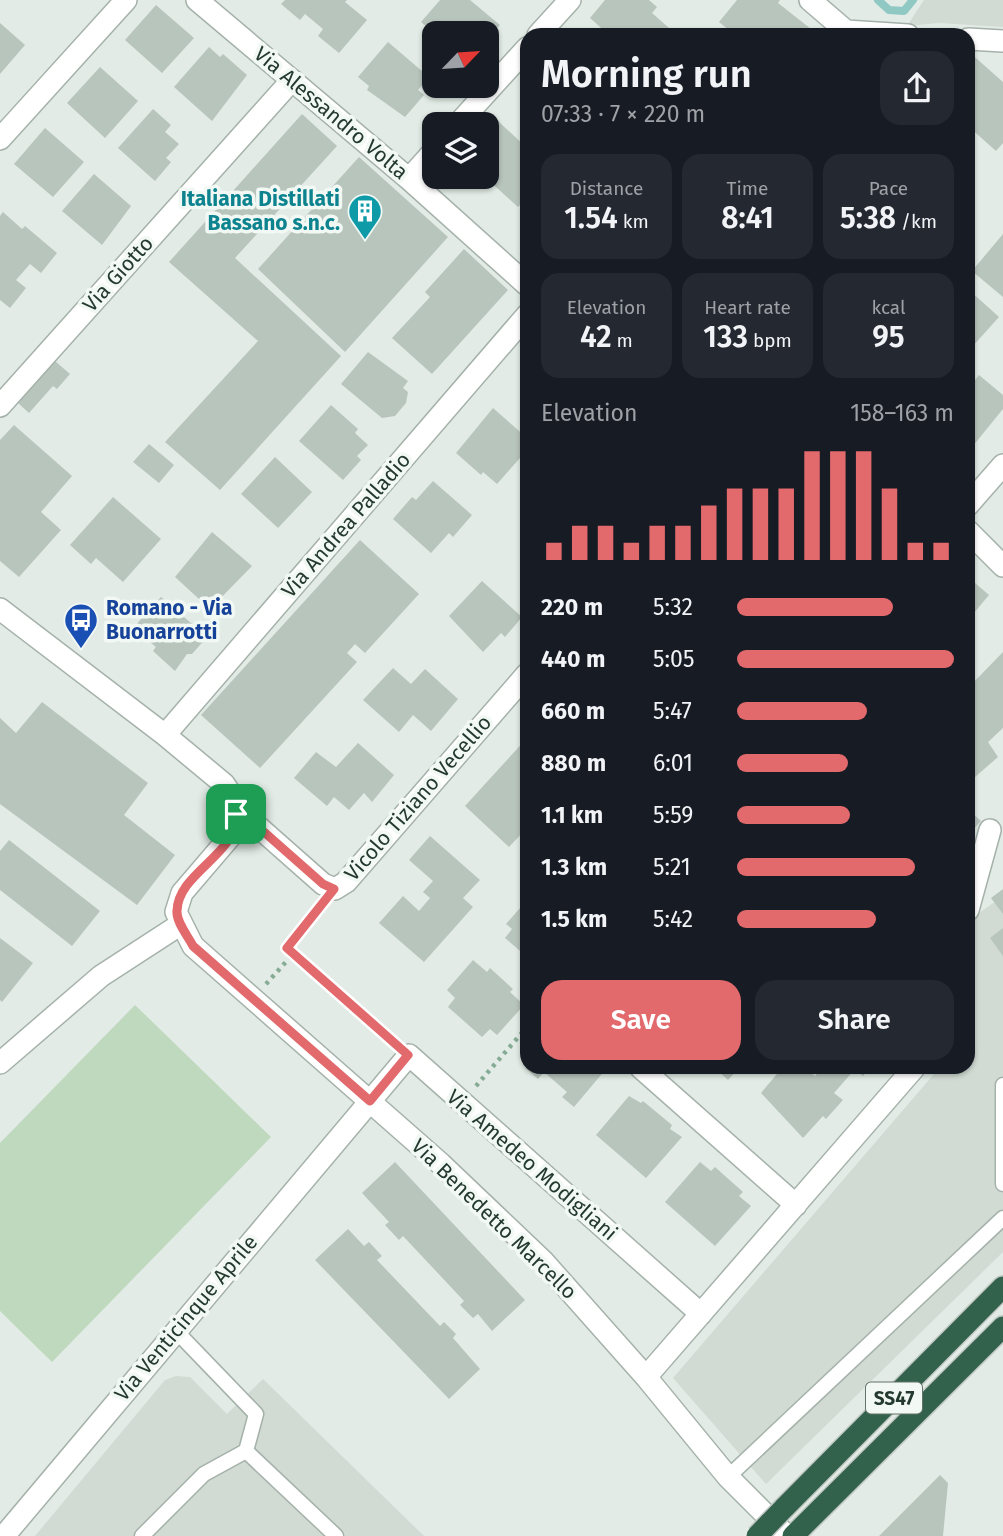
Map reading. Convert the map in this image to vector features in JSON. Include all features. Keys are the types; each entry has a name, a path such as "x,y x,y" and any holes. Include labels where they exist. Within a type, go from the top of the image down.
{"highway":[{"name":"SS47","path":"757,1536 1003,1287"},
{"name":"SS47","path":"794,1533 1003,1326"}],"street":[{"path":"0,139 126,0"},
{"name":"Via Alessandro Volta","path":"197,0 409,179 520,279"},
{"path":"544,28 569,0"},
{"path":"810,0 839,28"},
{"path":"975,39 1003,41"},
{"path":"469,112 520,56"},
{"name":"Via Giotto","path":"0,405 292,80"},
{"path":"409,179 422,164"},
{"name":"Via Andrea Palladio","path":"165,735 520,323"},
{"path":"975,497 1003,465"},
{"path":"975,538 1003,566"},
{"path":"0,609 165,735 223,784 232,796 236,814 235,831 182,894 176,912 181,924 101,976 0,1063"},
{"name":"Vicolo Tiziano Vecellio","path":"236,814 255,824 323,884 334,889 346,882 520,682"},
{"path":"975,885 990,830"},
{"name":"Via Benedetto Marcello","path":"181,924 193,946 370,1101 543,1261 646,1377 728,1477 794,1533"},
{"path":"370,1101 408,1055"},
{"name":"Via Amedeo Modigliani","path":"408,1055 701,1314"},
{"path":"648,1074 796,1205"},
{"path":"646,1377 909,1074"},
{"name":"Via Venticinque Aprile","path":"4,1536 370,1101"}],"lane":[{"path":"1003,1085 1003,1184"},
{"path":"728,1477 1003,1218"},
{"path":"142,1536 204,1474 246,1451 256,1414 175,1330"},
{"path":"246,1451 336,1536"}],"path":[{"path":"334,889 287,948 408,1055"},
{"path":"253,998 293,953"},
{"path":"462,1102 520,1035"}],"shaded area":[{"path":"924,0 1003,0 1003,27 939,23 907,26"},
{"path":"1003,896 1003,1252 766,1484 673,1378 934,1074 975,1074 975,916"},
{"path":"176,1376 190,1377 227,1414 263,1379 424,1536 35,1536 165,1380"}],"green space":[{"path":"135,1005 271,1137 52,1362 0,1311 0,1143"}],"building":[{"path":"285,0 347,0 345,2 367,20 339,53 318,36 323,29 305,14 300,20 281,4"},
{"path":"440,0 470,0 495,21 422,21"},
{"path":"605,0 649,0 657,7 652,13 669,28 601,28 590,18"},
{"path":"737,0 780,0 778,3 810,28 726,28 719,22"},
{"path":"156,5 194,38 162,73 125,40"},
{"path":"0,23 25,45 0,74"},
{"path":"388,42 422,71 422,85 418,90 422,97 405,117 367,90 369,86 358,77"},
{"path":"209,47 220,57 223,54 247,75 212,121 174,87"},
{"path":"975,57 1003,82 1003,143 996,151 975,132"},
{"path":"100,67 138,101 105,138 67,103"},
{"path":"153,109 171,125 165,132 179,144 166,158 171,162 155,181 118,148"},
{"path":"302,114 337,146 235,258 341,356 220,490 165,442 258,341 169,262"},
{"path":"499,122 520,141 518,207 498,189"},
{"path":"45,128 84,162 53,197 14,164"},
{"name":"Italiana Distillati Bassano s.n.c.","path":"359,157 448,237 345,352 258,269"},
{"path":"94,174 131,206 102,245 62,211"},
{"path":"3,212 22,229 25,226 57,253 41,273 30,264 16,280 26,288 10,308 0,300 0,216"},
{"path":"1003,234 1003,297 975,274 975,267"},
{"path":"464,249 508,290 432,374 392,338 430,297 425,292"},
{"path":"975,295 999,317 975,344"},
{"path":"368,352 408,381 403,388 408,392 406,403 395,416 382,418 341,384"},
{"path":"55,361 70,374 57,389 53,386 29,413 18,403"},
{"path":"979,375 1003,395 1003,409 975,443 975,380"},
{"path":"331,405 358,429 355,433 368,445 357,456 361,460 343,480 299,441"},
{"path":"493,408 520,432 520,458 497,484 483,472 481,475 456,453"},
{"path":"14,425 72,476 41,512 61,530 19,577 0,561 0,440"},
{"path":"149,444 174,465 159,483 133,462"},
{"path":"275,457 312,492 278,528 241,494"},
{"path":"433,481 472,515 453,537 449,533 431,553 393,519 412,497 416,500"},
{"path":"113,497 161,539 123,582 96,558 91,564 70,545"},
{"path":"212,532 252,566 210,609 175,577"},
{"path":"360,540 419,594 365,653 355,644 347,653 357,662 260,768 201,715"},
{"path":"482,581 520,615 520,619 505,637 501,633 483,652 449,616"},
{"path":"975,583 989,595 975,612"},
{"path":"161,597 207,637 192,654 187,654 175,671 153,651 156,647 133,628"},
{"path":"1003,652 1003,728 988,742 998,757 975,777 975,681"},
{"path":"393,668 411,684 425,669 458,699 431,731 413,715 399,732 363,700"},
{"path":"42,702 148,783 124,815 175,855 137,905 0,804 0,718 16,733"},
{"path":"358,743 394,775 372,802 364,793 349,810 334,797 327,806 294,778 316,752 336,767"},
{"path":"520,746 520,835 509,847 465,806"},
{"path":"975,816 981,821 975,828"},
{"path":"430,836 480,880 463,898 473,907 424,962 379,923 403,896 419,911 430,898 423,892 433,881 409,860"},
{"path":"9,840 100,911 72,946 0,890 0,851"},
{"path":"1003,889 1003,914 991,898"},
{"path":"520,908 520,951 505,938 512,929 506,924"},
{"path":"1003,928 1003,956 990,938"},
{"path":"0,938 33,963 2,1002 0,1000"},
{"path":"473,960 487,972 490,968 513,989 510,992 520,1001 520,1009 497,1035 490,1029 482,1037 448,1007 455,998 447,990"},
{"path":"546,1074 602,1074 574,1107 562,1097 567,1092"},
{"path":"722,1074 734,1074 728,1080"},
{"path":"777,1074 851,1074 834,1093 843,1100 826,1119 823,1116 803,1138 761,1093"},
{"path":"629,1096 641,1103 643,1101 672,1125 670,1129 682,1137 646,1178 596,1135"},
{"path":"395,1162 525,1300 492,1331 478,1314 473,1318 460,1305 464,1301 403,1236 399,1240 385,1225 389,1222 362,1193"},
{"path":"700,1162 711,1171 715,1167 743,1192 739,1196 751,1206 715,1246 665,1202"},
{"path":"348,1229 364,1246 369,1242 382,1256 377,1260 440,1326 444,1322 456,1334 453,1338 480,1369 449,1399 315,1260"},
{"path":"940,1475 948,1483 943,1536 879,1536"}],"waterway":[{"path":"878,0 889,10 904,11 913,0"}],"place":[{"name":"Italiana Distillati Bassano s.n.c.","path":"365,241"},
{"name":"Romano - Via Buonarrotti","path":"81,650"}],"route":[{"path":"236,814 255,824 323,884 334,889 287,948 408,1055 370,1101 193,946 181,924 176,912 182,894 235,831 236,814"}]}
